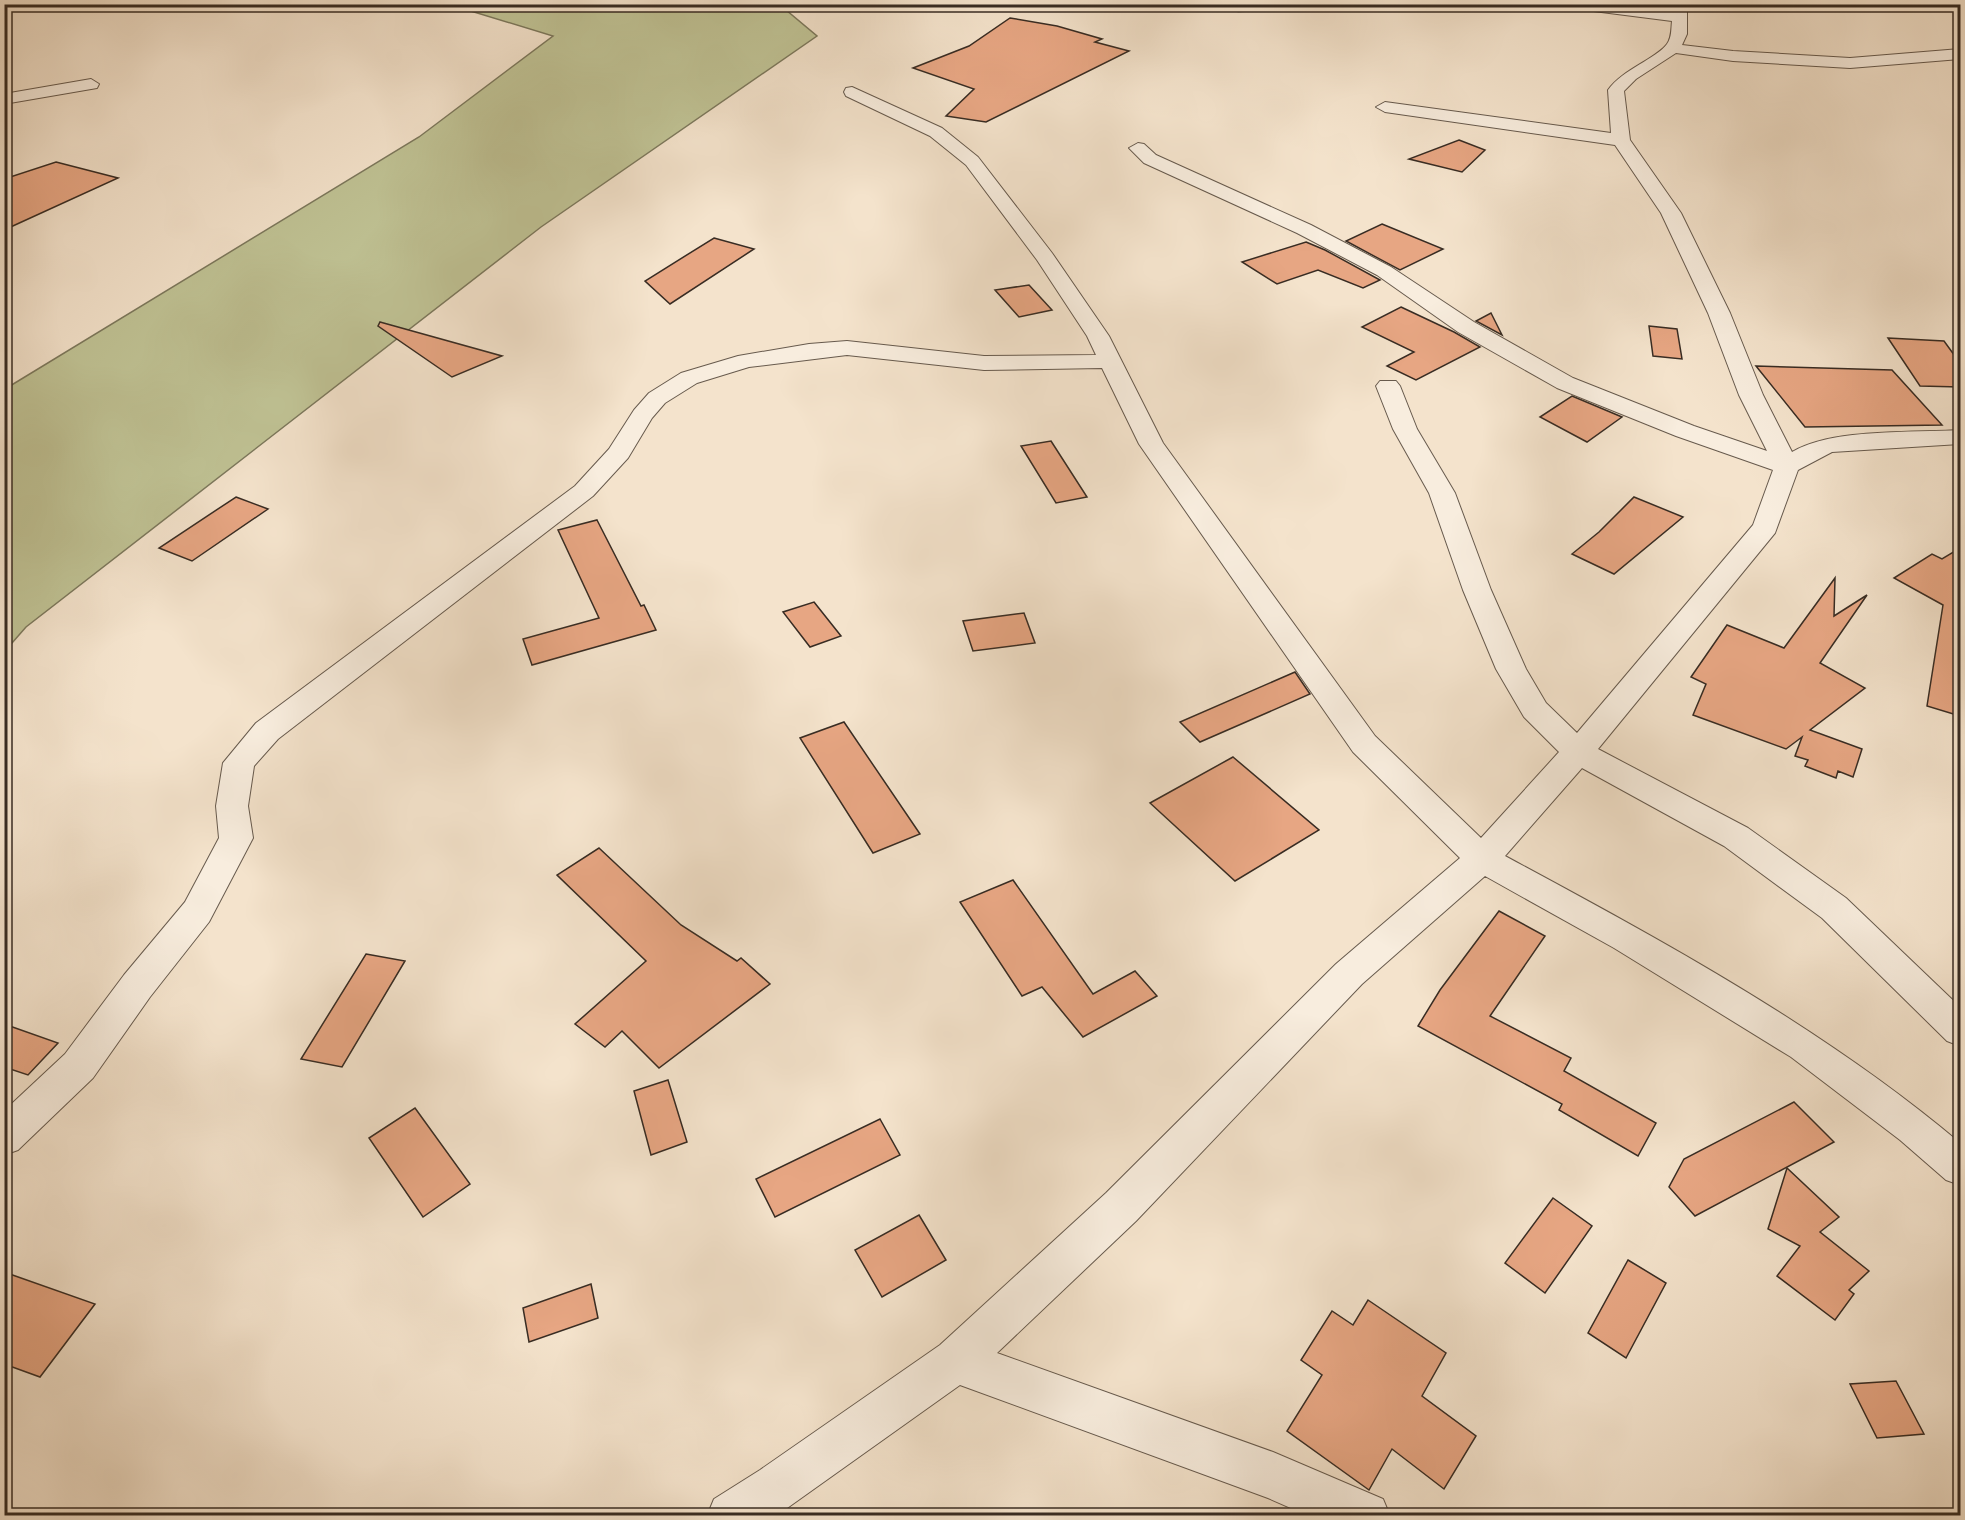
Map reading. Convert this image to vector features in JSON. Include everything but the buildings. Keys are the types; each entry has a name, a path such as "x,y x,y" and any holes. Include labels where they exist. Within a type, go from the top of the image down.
{"street":[{"path":"1204,4 1245,7 1269,4"},
{"path":"1468,4 1501,4"},
{"path":"1570,4 1680,11 1679,34 1673,48 1630,76 1616,90 1621,140 1671,213 1719,313 1751,395 1787,466"},
{"path":"1673,48 1733,57 1850,63 1960,54"},
{"path":"4,99 91,84"},
{"path":"852,92 936,132 972,161 1045,256 1098,336 1151,444 1364,744 1482,859 1627,938 1804,1046 1914,1128 1960,1167"},
{"path":"1384,107 1621,140"},
{"path":"1138,148 1150,159 1304,229 1384,271 1466,327 1565,383 1684,431 1787,466"},
{"path":"4,1137 80,1066 137,986 197,912 236,838 232,806 239,763 267,731 584,490 619,453 642,415 657,398 689,378 746,361 809,351 847,348 984,363 1062,364 1112,361"},
{"path":"1388,386 1405,429 1442,492 1477,590 1511,669 1535,710 1578,752 1736,837 1825,901 1960,1030"},
{"path":"730,1515 777,1487 956,1361 1121,1207 1349,975 1482,859 1578,752 1766,527 1787,466 1817,448 1832,445 1960,437"},
{"path":"956,1361 1273,1476 1366,1515"}],"green space":[{"path":"451,5 780,5 817,36 541,227 26,627 5,651 5,389 419,137 553,36"}]}
